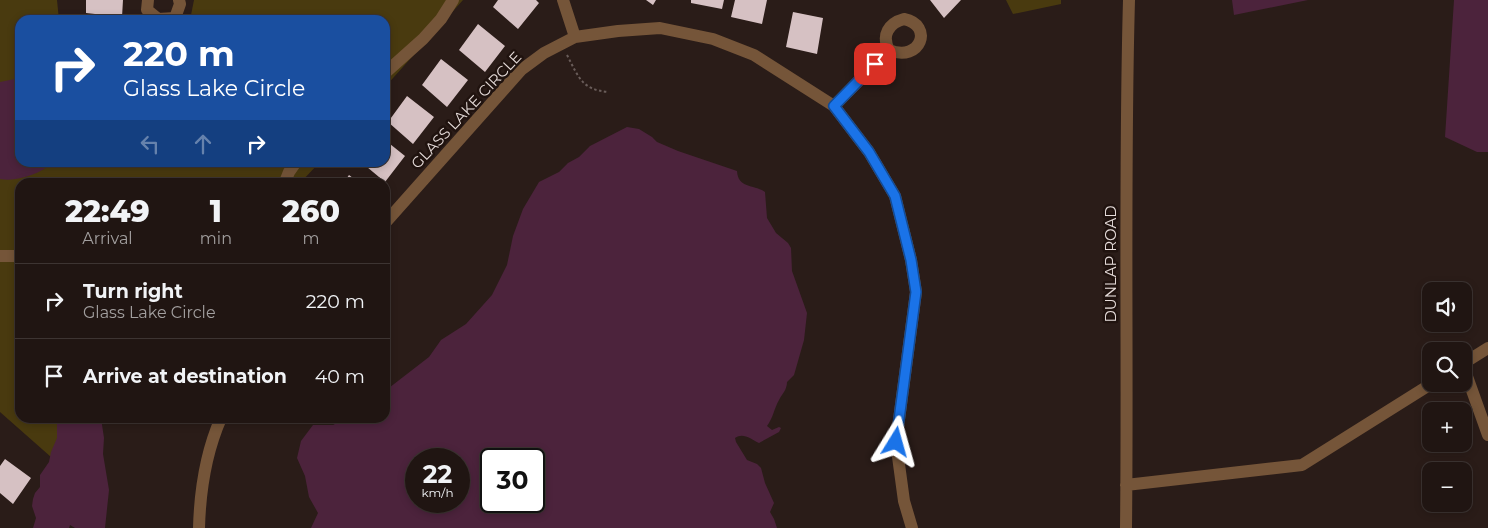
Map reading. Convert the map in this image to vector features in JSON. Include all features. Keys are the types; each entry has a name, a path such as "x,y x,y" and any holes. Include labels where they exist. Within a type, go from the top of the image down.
{"street":[{"path":"148,0 147,10 153,15"},
{"path":"176,15 180,4 178,0"},
{"path":"390,69 423,39 453,0"},
{"path":"563,0 575,37"},
{"name":"DUNLAP ROAD","path":"1126,528 1125,134 1129,0"},
{"name":"GLASS LAKE CIRCLE","path":"390,217 522,70 544,53 575,37 660,28 713,39 754,55 834,106 869,152 895,196 911,260 916,292 896,442 904,501 912,528"},
{"path":"834,106 889,50"},
{"path":"287,178 292,167"},
{"path":"0,256 15,256"},
{"path":"1472,358 1488,348"},
{"path":"1126,484 1302,465 1422,390"},
{"path":"1472,390 1488,435"},
{"path":"199,528 200,494 212,437 219,423"}],"path":[{"path":"562,44 582,82 588,88 596,91 609,92"}],"shaded area":[{"path":"0,0 57,0 58,15 15,15 15,167 315,167 305,178 15,178 15,423 90,423 51,457 0,412"},
{"path":"194,0 463,0 390,81 390,15 191,15"},
{"path":"1006,0 1061,0 1061,4 1013,14"},
{"path":"1232,0 1308,0 1234,15"},
{"path":"1454,0 1488,0 1488,152 1477,152 1445,137"},
{"path":"15,79 15,167 47,167 28,176 7,180 0,179 0,82"},
{"path":"627,127 639,129 657,142 678,151 737,171 740,181 765,192 767,218 776,233 791,248 792,271 807,313 804,340 794,375 787,382 767,426 772,430 781,428 779,432 759,443 744,436 735,438 747,460 761,468 774,503 770,512 777,528 311,528 318,513 309,497 305,476 297,458 301,441 313,425 390,423 390,387 429,357 441,340 466,324 492,295 507,265 513,236 523,209 539,182 559,172 568,163 579,157 590,146"},
{"path":"57,423 102,423 104,438 103,454 109,490 105,528 75,528 70,525 69,528 33,528 36,518 32,506 33,499 40,487 40,475 49,462 57,438"}],"building":[{"path":"86,0 123,0 122,15 86,13"},
{"path":"498,0 536,0 539,3 518,29 493,7"},
{"path":"646,0 656,0 653,5"},
{"path":"691,0 724,0 722,9 691,3"},
{"path":"735,0 767,0 762,24 731,17"},
{"path":"930,0 961,0 944,18"},
{"path":"793,12 823,18 817,54 786,47"},
{"path":"478,24 505,46 485,72 459,50"},
{"path":"441,59 468,80 447,107 422,85"},
{"path":"407,96 434,117 413,144 390,124 390,119"},
{"path":"390,144 405,156 388,178 380,178 367,167 390,167"},
{"path":"5,459 31,478 13,504 0,493 0,466"}],"route":[{"path":"875,64 834,106 869,152 895,196 911,260 916,292 896,442"}]}
